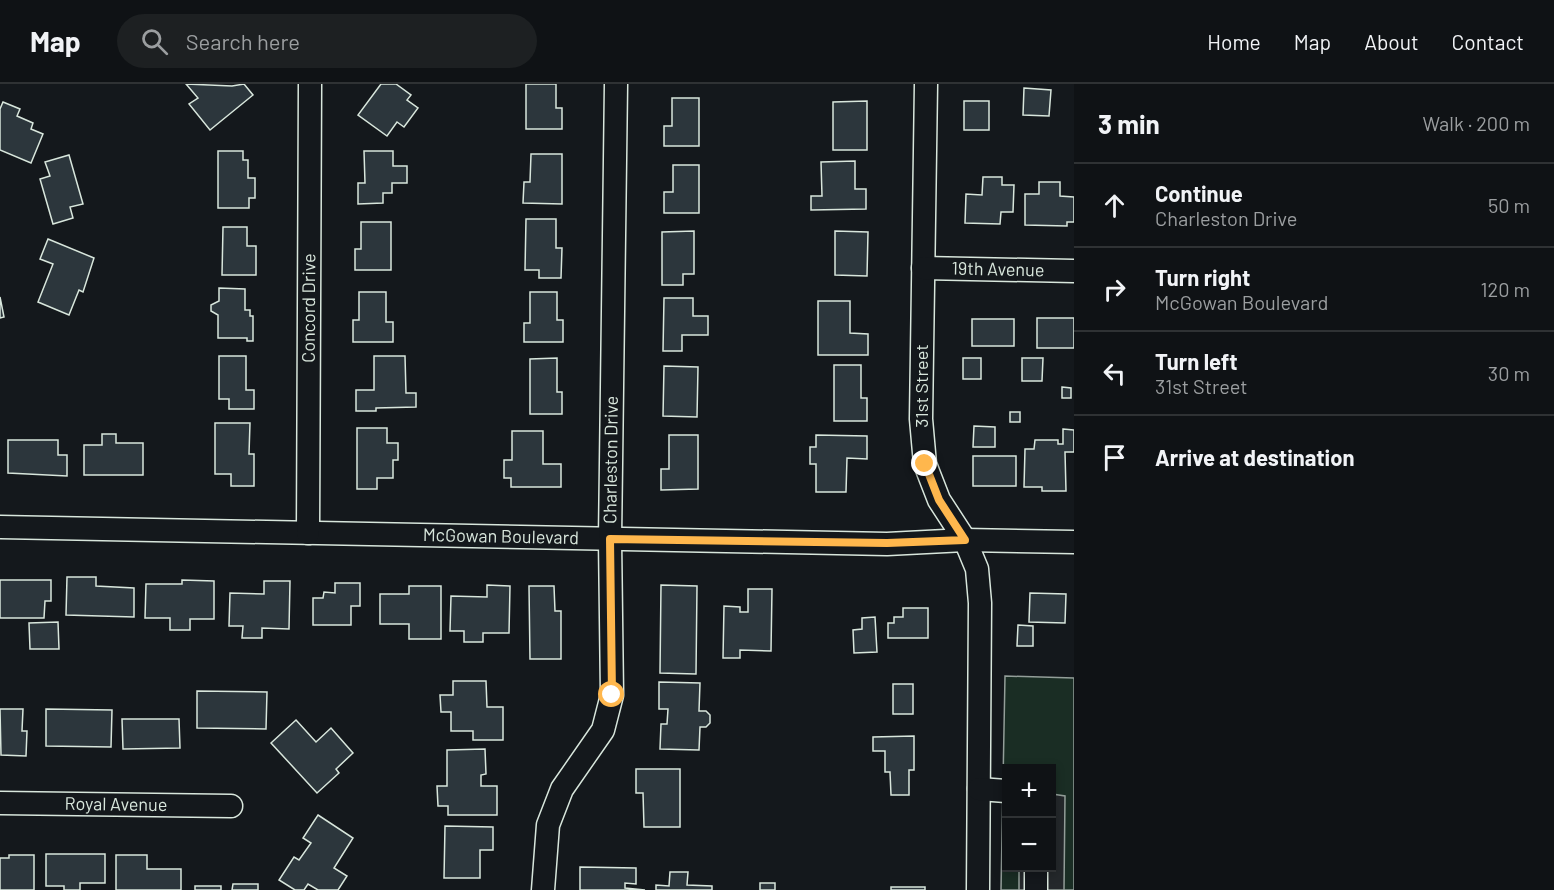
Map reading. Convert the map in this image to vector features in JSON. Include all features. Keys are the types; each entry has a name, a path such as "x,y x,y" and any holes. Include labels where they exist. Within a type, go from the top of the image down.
{"street":[{"name":"Concord Drive","path":"308,532 310,84"},
{"name":"Charleston Drive","path":"543,890 548,825 561,789 603,730 612,695 610,539 616,84"},
{"name":"31st Street","path":"926,84 921,419 925,464 939,500 965,540 976,569 980,603 978,890"},
{"name":"19th Avenue","path":"923,268 1074,271"},
{"name":"McGowan Boulevard","path":"0,527 887,543 965,540 1074,542"},
{"path":"979,789 1002,791"},
{"name":"Royal Avenue","path":"0,803 231,806"},
{"path":"1036,872 1036,890"}],"green space":[{"path":"1005,676 1074,678 1074,890 1001,890 1002,836 1002,872 1056,872 1056,764 1003,764"}],"shaded area":[{"path":"1056,795 1065,796 1064,890 1019,890 1019,872 1056,872"}],"building":[{"path":"186,84 232,86 244,84 253,95 210,130 189,104 198,98"},
{"path":"381,84 396,84 411,95 407,100 418,108 404,127 397,122 387,136 358,115"},
{"path":"526,84 556,84 556,108 562,108 562,129 526,129"},
{"path":"1024,88 1051,90 1049,116 1023,115"},
{"path":"672,98 699,98 699,146 664,146 664,126 672,126"},
{"path":"867,101 867,150 833,150 833,102"},
{"path":"964,101 989,101 989,130 964,130"},
{"path":"3,102 20,109 17,116 33,123 31,129 43,134 31,163 0,150 0,109"},
{"path":"218,151 243,151 243,160 248,160 248,178 255,178 255,198 249,198 249,208 218,208"},
{"path":"364,151 393,151 393,166 407,166 407,183 392,183 392,193 383,193 383,203 358,204 358,183 365,183"},
{"path":"531,154 562,154 562,204 523,203 524,182 530,182"},
{"path":"69,155 83,204 70,207 73,218 53,224 40,179 50,176 45,162"},
{"path":"855,161 855,189 866,189 866,209 811,210 811,196 822,196 821,162"},
{"path":"673,165 699,165 699,213 664,213 664,192 673,192"},
{"path":"983,177 1002,177 1002,185 1014,185 1013,212 1001,212 1000,224 965,223 966,194 982,195"},
{"path":"1039,182 1060,182 1060,196 1074,197 1074,222 1067,222 1067,226 1025,225 1025,194 1039,194"},
{"path":"526,219 556,219 556,248 562,248 561,278 539,278 539,270 525,270"},
{"path":"361,222 391,222 391,270 355,270 355,249 361,249"},
{"path":"223,227 247,227 247,246 256,246 256,275 222,275"},
{"path":"694,231 694,274 683,274 683,285 662,285 662,232"},
{"path":"835,231 868,232 867,276 835,275"},
{"path":"48,239 94,258 83,292 79,290 69,315 38,302 53,264 40,259"},
{"path":"219,288 245,289 245,310 250,310 250,316 253,316 253,341 247,341 247,338 218,338 218,315 211,311 211,305 219,301"},
{"path":"359,292 386,292 386,322 393,322 393,342 353,342 353,320 359,320"},
{"path":"530,292 557,292 557,320 563,320 563,342 524,342 524,323 530,323"},
{"path":"0,297 4,317 0,318"},
{"path":"664,298 693,298 693,316 708,316 708,335 682,335 682,351 663,351"},
{"path":"818,301 850,301 850,333 868,334 868,355 818,355"},
{"path":"1037,318 1074,318 1074,348 1037,348"},
{"path":"972,319 1014,319 1014,346 972,346"},
{"path":"219,356 246,356 246,390 254,390 254,409 229,409 229,399 219,399"},
{"path":"374,356 405,356 406,393 416,393 416,407 356,411 356,390 374,390"},
{"path":"557,358 557,392 562,392 562,414 530,414 530,359"},
{"path":"963,358 981,358 981,379 963,379"},
{"path":"1022,358 1043,358 1042,381 1022,381"},
{"path":"834,365 861,365 861,398 867,398 867,421 834,421"},
{"path":"664,366 698,367 697,417 663,416"},
{"path":"1062,387 1071,388 1071,398 1062,398"},
{"path":"1010,412 1020,412 1020,422 1010,422"},
{"path":"215,423 250,423 249,454 254,454 254,486 231,486 231,474 215,474"},
{"path":"974,426 995,427 995,447 973,447"},
{"path":"357,428 387,428 387,443 398,443 398,460 393,460 393,478 377,478 377,489 357,489"},
{"path":"1063,429 1074,430 1074,452 1065,452 1066,491 1042,491 1042,487 1024,487 1025,449 1034,449 1035,440 1058,440 1058,444 1063,444"},
{"path":"512,431 543,431 543,464 561,464 561,487 511,487 511,478 504,478 504,460 512,460"},
{"path":"102,434 116,434 116,443 143,443 143,475 84,475 84,445 102,445"},
{"path":"669,435 698,435 698,489 661,490 661,469 669,469"},
{"path":"816,435 867,436 867,459 847,458 846,492 816,492 816,464 810,464 810,447 816,447"},
{"path":"8,440 58,440 58,455 67,455 67,476 8,473"},
{"path":"973,456 1016,456 1016,486 973,486"},
{"path":"67,577 96,577 96,586 134,588 134,617 66,615"},
{"path":"0,580 51,580 51,601 45,601 44,618 0,618"},
{"path":"182,580 214,581 214,619 190,619 190,630 170,630 170,618 145,618 146,584 182,584"},
{"path":"264,581 290,581 289,629 262,628 262,638 242,638 243,626 229,626 230,593 264,594"},
{"path":"335,583 360,583 360,606 351,606 351,625 313,625 313,598 323,598 324,592 335,593"},
{"path":"487,585 510,586 509,633 483,633 483,642 464,642 464,631 450,631 451,596 487,597"},
{"path":"661,585 697,586 696,674 660,673"},
{"path":"409,586 441,586 441,639 409,639 409,624 380,624 380,594 409,594"},
{"path":"529,586 554,586 555,611 561,611 561,659 530,659"},
{"path":"748,589 772,589 771,651 740,650 740,658 723,658 724,606 740,607 740,612 748,612"},
{"path":"1030,593 1066,594 1065,623 1029,622"},
{"path":"903,608 928,608 928,638 888,638 888,623 894,623 894,617 903,617"},
{"path":"875,617 877,652 854,653 853,630 862,629 862,618"},
{"path":"58,622 59,649 30,649 29,623"},
{"path":"1018,625 1033,626 1033,646 1017,646"},
{"path":"453,681 486,681 487,707 503,707 503,740 473,740 473,731 451,731 451,712 441,712 440,695 453,695"},
{"path":"659,682 700,683 699,711 706,711 710,715 710,723 706,727 700,727 699,750 660,749 661,724 667,724 668,709 659,709"},
{"path":"893,684 913,684 913,714 893,714"},
{"path":"197,691 267,692 266,729 197,728"},
{"path":"0,709 23,709 22,731 27,731 26,756 1,755"},
{"path":"46,709 112,710 111,747 46,746"},
{"path":"122,719 179,719 180,748 123,749"},
{"path":"296,720 316,742 331,728 353,753 336,769 339,773 317,793 271,743"},
{"path":"914,736 914,770 909,770 909,795 891,795 890,772 885,772 885,751 873,751 873,737"},
{"path":"485,749 486,774 481,775 481,786 497,786 497,815 448,815 448,806 438,806 437,786 447,786 447,750"},
{"path":"636,769 680,769 680,827 644,827 643,793 636,793"},
{"path":"318,815 353,838 334,868 347,876 338,890 318,890 308,884 304,890 295,890 279,880 294,857 299,860 311,843 303,838"},
{"path":"445,826 493,827 493,850 480,850 480,878 444,878"},
{"path":"46,854 105,854 105,883 80,883 80,890 64,890 64,886 46,886"},
{"path":"9,855 34,855 34,890 0,890 0,858 9,858"},
{"path":"116,855 147,855 147,869 181,869 181,890 116,890"},
{"path":"580,867 636,868 636,884 625,883 625,888 645,890 580,890"},
{"path":"670,872 688,872 687,885 712,886 712,890 656,890 656,885 669,886"},
{"path":"760,883 775,883 775,890 760,890"},
{"path":"233,884 258,884 258,890 232,890"},
{"path":"195,886 221,886 221,890 195,890"},
{"path":"891,887 925,887 925,890 891,890"}],"route":[{"path":"612,695 610,539 887,543 965,540 939,500 925,464"}]}
